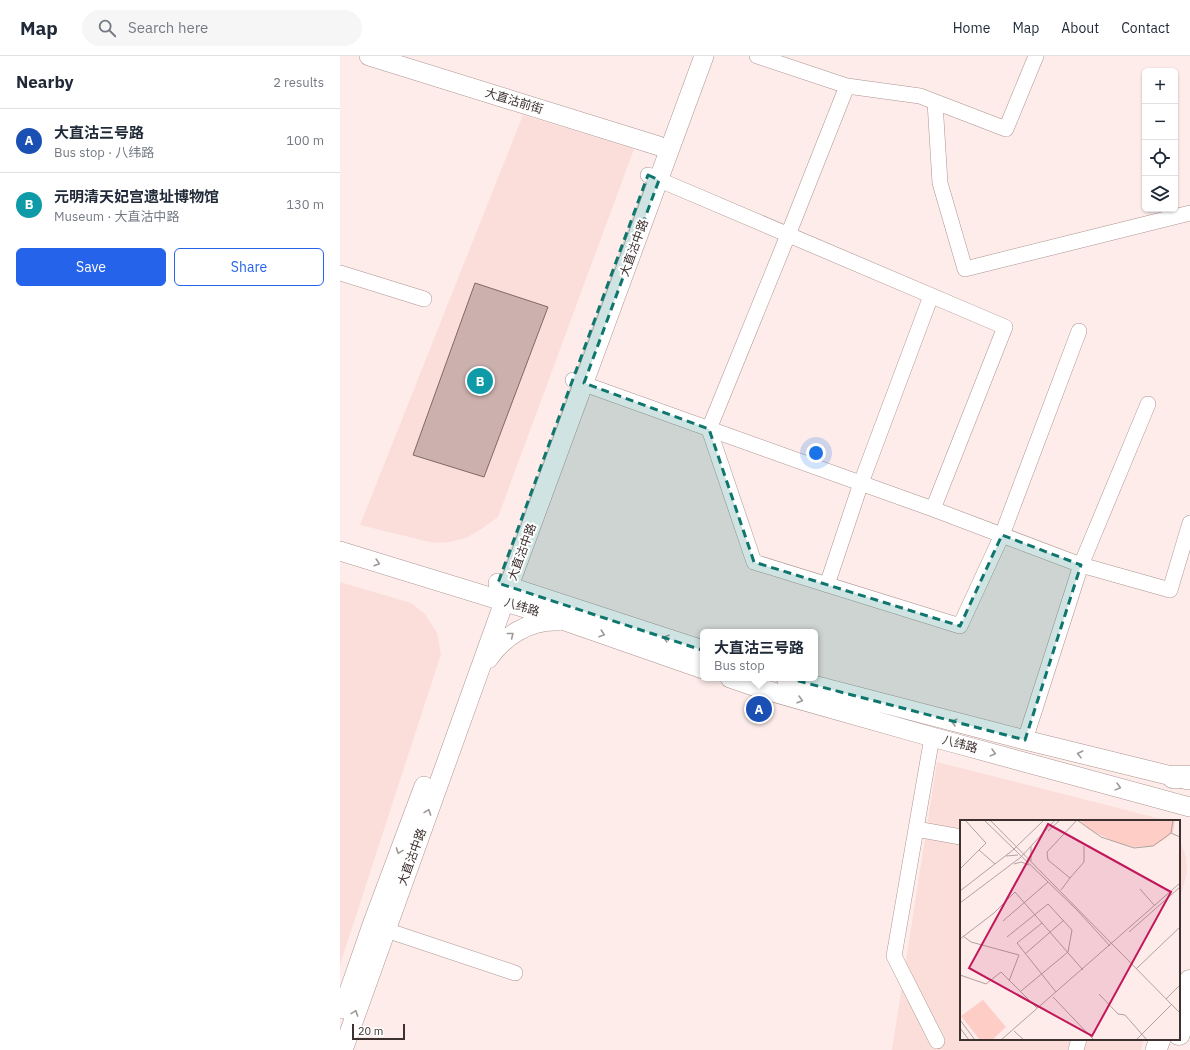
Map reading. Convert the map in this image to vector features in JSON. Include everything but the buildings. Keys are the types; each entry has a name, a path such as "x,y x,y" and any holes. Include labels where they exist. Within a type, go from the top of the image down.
{"main road":[{"path":"1180,1027 1185,992"},
{"path":"1156,1050 1160,1040"},
{"path":"1176,1050 1178,1040"}],"street":[{"name":"大直沽前街","path":"369,56 659,146"},
{"name":"大直沽中路","path":"654,177 659,146 691,56"},
{"name":"大直沽中路","path":"340,1018 379,928 654,177 704,56"},
{"path":"757,56 847,86 920,96 1006,129 1036,56"},
{"path":"847,86 709,429 754,562 960,626 1002,535 1079,331"},
{"path":"935,102 940,183 964,269 1190,213"},
{"path":"654,177 1004,327 932,509"},
{"path":"340,274 424,299"},
{"path":"827,585 862,483 931,296"},
{"path":"579,382 862,483 1081,565 1170,590 1190,523"},
{"path":"1025,740 1081,565 1148,404"},
{"name":"八纬路","path":"340,551 501,592 567,613 700,649"},
{"name":"大直沽中路","path":"498,621 501,592"},
{"name":"八纬路","path":"501,592 522,607"},
{"path":"472,673 482,640 498,621 506,615 522,607 545,604 567,613"},
{"path":"472,673 501,643 517,630 551,620 567,613"},
{"name":"八纬路","path":"567,613 700,668"},
{"name":"八纬路","path":"739,681 762,689 932,737 1190,807"},
{"name":"八纬路","path":"798,681 1025,740 1184,778"},
{"path":"932,737 894,956 937,1041"},
{"path":"1164,799 1190,801"},
{"path":"1164,799 1190,818"},
{"path":"916,829 960,837"},
{"name":"大直沽中路","path":"343,1050 379,928"},
{"path":"379,928 516,973"},
{"path":"1076,1050 1079,1040"}],"highlighted area":[{"path":"648,175 659,180 584,383 709,429 754,562 960,626 1002,535 1081,565 1025,740 787,678 498,583"}],"shaded area":[{"path":"523,115 634,149 498,517 466,538 450,542 434,543 360,525"},
{"path":"340,582 411,603 425,614 437,633 441,654 340,965"},
{"path":"937,762 1162,820 960,820 960,1040 1144,1040 1141,1050 892,1050"},
{"path":"1180,841 1186,857 1187,872 1180,898"}],"place":[{"name":"元明清天妃宫遗址博物馆","path":"480,381"},
{"name":"大直沽三号路","path":"759,709"}]}
